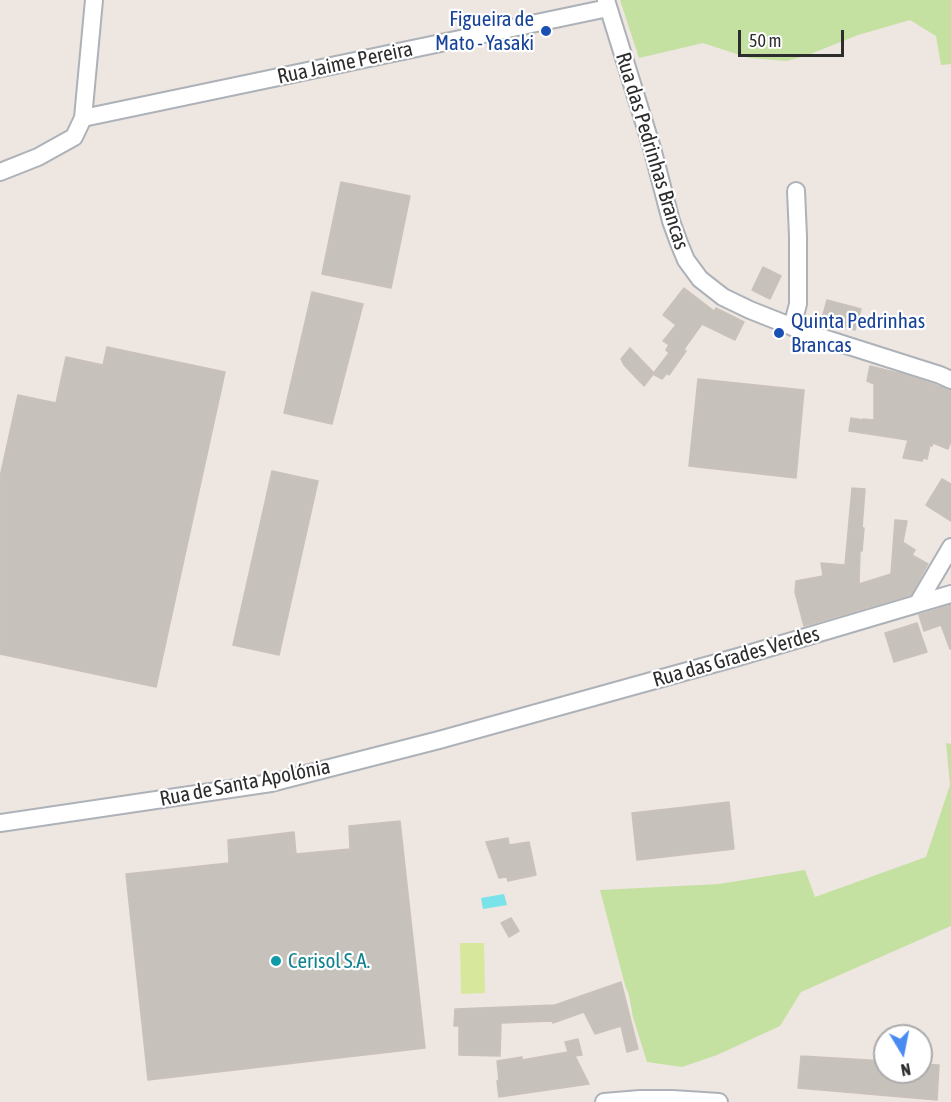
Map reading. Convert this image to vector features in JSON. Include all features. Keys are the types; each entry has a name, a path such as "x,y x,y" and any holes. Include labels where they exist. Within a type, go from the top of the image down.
{"street":[{"path":"0,172 38,157 74,136 83,118 94,0"},
{"name":"Rua Jaime Pereira","path":"83,118 607,4"},
{"name":"Rua das Pedrinhas Brancas","path":"607,4 652,148 671,221 686,260 700,279 723,297 792,327 951,380"},
{"path":"792,327 798,304 796,191"},
{"path":"918,603 951,547"},
{"name":"Rua das Grades Verdes","path":"521,718 951,594"},
{"name":"Rua de Santa Apolónia","path":"0,823 271,783 521,718"},
{"path":"604,1102 640,1099 719,1102"}],"green space":[{"path":"620,0 951,0 951,64 941,65 936,36 910,20 858,35 787,61 749,58 703,43 639,58"},
{"path":"946,743 951,744 951,926 801,992 780,1026 717,1055 682,1067 647,1062 600,890 719,884 805,870 815,897 926,857 950,785"},
{"path":"460,943 484,943 485,993 461,994"}],"water":[{"path":"504,894 507,905 483,909 481,898"}],"building":[{"path":"341,182 410,196 391,288 322,274"},
{"path":"763,267 781,276 770,299 752,290"},
{"path":"684,288 714,311 716,308 744,322 735,340 702,324 669,375 667,373 662,379 653,374 669,353 666,350 669,345 663,341 676,325 663,315"},
{"path":"312,292 363,304 332,424 284,413"},
{"path":"827,300 861,309 855,330 834,324 833,330 820,326"},
{"path":"107,347 225,372 156,687 0,654 0,477 18,395 56,403 66,357 103,365"},
{"path":"630,348 654,373 644,386 621,359"},
{"path":"870,366 951,390 951,441 948,449 933,443 932,446 930,445 927,459 923,458 922,461 903,458 908,440 849,431 851,418 874,420 874,384 867,381"},
{"path":"698,379 804,390 796,478 689,466"},
{"path":"272,471 318,481 279,655 233,645"},
{"path":"942,479 951,484 951,521 926,505"},
{"path":"852,488 865,489 859,584 891,574 895,520 907,521 902,547 904,543 915,550 912,555 928,564 911,595 804,626 795,592 796,581 823,576 821,563 845,565"},
{"path":"951,605 950,649 941,625 924,631 919,615"},
{"path":"917,623 927,652 894,662 885,633"},
{"path":"729,802 734,849 637,860 632,813"},
{"name":"Cerisol S.A.","path":"400,821 425,1048 148,1080 126,874 229,863 228,840 294,832 296,854 350,849 349,826"},
{"path":"508,838 509,845 529,842 536,875 508,881 507,877 499,878 486,842"},
{"path":"511,918 519,931 509,937 501,923"},
{"path":"621,982 638,1049 627,1052 621,1026 595,1034 584,1012 553,1023 552,1021 501,1023 500,1056 459,1055 459,1026 454,1026 455,1009 555,1005"},
{"path":"578,1039 582,1055 575,1056 589,1084 499,1097 497,1061 522,1057 522,1060 568,1052 565,1042"},
{"path":"801,1056 873,1060 873,1084 933,1084 933,1065 939,1065 937,1100 798,1088"}],"place":[{"name":"Figueira de Mato - Yasaki","path":"546,31"},
{"name":"Quinta Pedrinhas Brancas","path":"779,333"},
{"name":"Cerisol S.A.","path":"276,961"}]}
